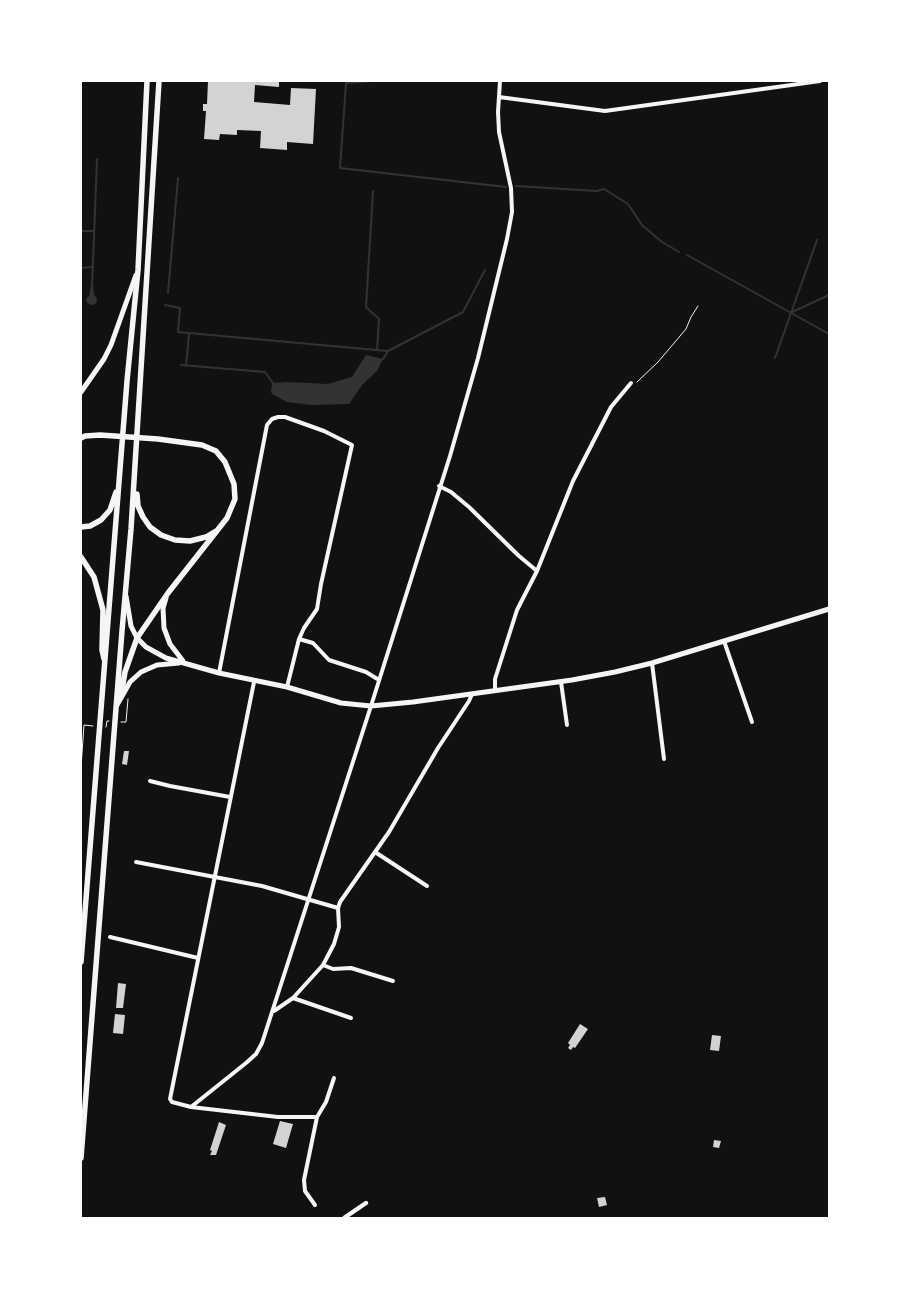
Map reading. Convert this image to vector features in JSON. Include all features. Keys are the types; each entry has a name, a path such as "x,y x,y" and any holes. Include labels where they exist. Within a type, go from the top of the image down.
{"highway":[{"path":"81,962 126,391 138,270 147,81"},
{"path":"81,1158 137,450 159,81"},
{"path":"82,437 100,435 158,439 202,445 216,451 225,462 234,484 235,499 227,518 168,593 137,638 125,672 125,697"},
{"path":"137,450 139,460 138,506 141,515 150,527 161,535 175,540 190,541 206,537 220,529"},
{"path":"81,527 95,524 110,510 120,483"},
{"path":"81,557 94,577 103,610 102,650 105,666"}],"main road":[{"path":"81,392 95,373 111,345 138,270"},
{"path":"125,590 131,626 137,638 154,652 185,663 254,682 287,687 341,703 372,706 561,682 652,664 829,609"},
{"path":"168,593 163,608 164,628 174,651 185,663"},
{"path":"117,706 125,697 130,682 148,668 165,663 185,663"}],"street":[{"path":"190,1107 256,1054 262,1043 372,706 471,385 512,212 511,188 499,132 500,81"},
{"path":"499,97 605,111 820,81"},
{"path":"495,691 495,679 517,610 542,560 574,481 611,407 631,383"},
{"path":"219,673 267,425 272,419 285,417 324,431 352,445 317,609 299,639 287,687"},
{"path":"440,484 469,507 518,556 537,571"},
{"path":"299,639 313,643 329,660 366,672 379,680"},
{"path":"724,641 752,722"},
{"path":"652,664 664,759"},
{"path":"254,682 170,1099 172,1102 190,1107 278,1117 317,1117"},
{"path":"561,682 567,725"},
{"path":"274,1011 293,998 323,965 334,944 339,927 338,908 340,902 376,852 438,748 469,702 472,694"},
{"path":"150,781 230,797"},
{"path":"376,852 428,886"},
{"path":"136,862 262,886 338,908"},
{"path":"110,937 198,958"},
{"path":"323,965 333,969 351,968 392,981"},
{"path":"293,998 351,1018"},
{"path":"315,1205 305,1191 304,1180 317,1117 326,1102 334,1078"},
{"path":"344,1218 366,1203"}],"path":[{"path":"631,383 639,381 658,362 686,329 698,306"},
{"path":"81,767 84,725 106,727 107,721 126,722 125,697"}],"shaded area":[{"path":"91,285 93,285 94,294 97,299 96,304 92,305 87,303 86,299 89,296"},
{"path":"366,355 383,359 377,371 362,385 349,404 312,405 287,402 272,394 273,383 328,384 352,377"}],"building":[{"path":"208,81 279,81 279,87 255,85 254,102 290,105 291,88 316,89 313,144 287,142 287,150 260,148 261,131 237,130 237,135 220,134 219,140 204,139 206,111 203,111 203,104 207,104"},
{"path":"124,751 129,751 127,765 122,764"},
{"path":"118,983 126,984 123,1008 116,1008"},
{"path":"115,1014 125,1015 123,1034 113,1033"},
{"path":"580,1024 588,1029 575,1048 573,1047 571,1050 568,1048 570,1045 568,1043"},
{"path":"712,1035 721,1036 719,1051 710,1050"},
{"path":"280,1121 293,1124 286,1148 273,1144"},
{"path":"219,1122 226,1125 216,1155 210,1155 212,1151 210,1150"},
{"path":"714,1140 721,1141 719,1148 713,1147"},
{"path":"605,1197 607,1205 599,1207 597,1198"}],"waterway":[{"path":"375,81 346,83 340,168 506,187"},
{"path":"92,287 97,159"},
{"path":"168,293 178,178"},
{"path":"516,186 597,191 604,189 628,204 642,225 662,242 679,252"},
{"path":"373,191 366,307 379,319 377,350"},
{"path":"81,231 93,231"},
{"path":"775,358 817,240"},
{"path":"687,255 829,334"},
{"path":"81,268 92,267"},
{"path":"383,359 388,351 463,312 485,270"},
{"path":"790,313 829,295"},
{"path":"165,305 180,308 178,332 387,351"},
{"path":"186,366 189,334"},
{"path":"181,365 265,372 273,383 272,392"}]}
